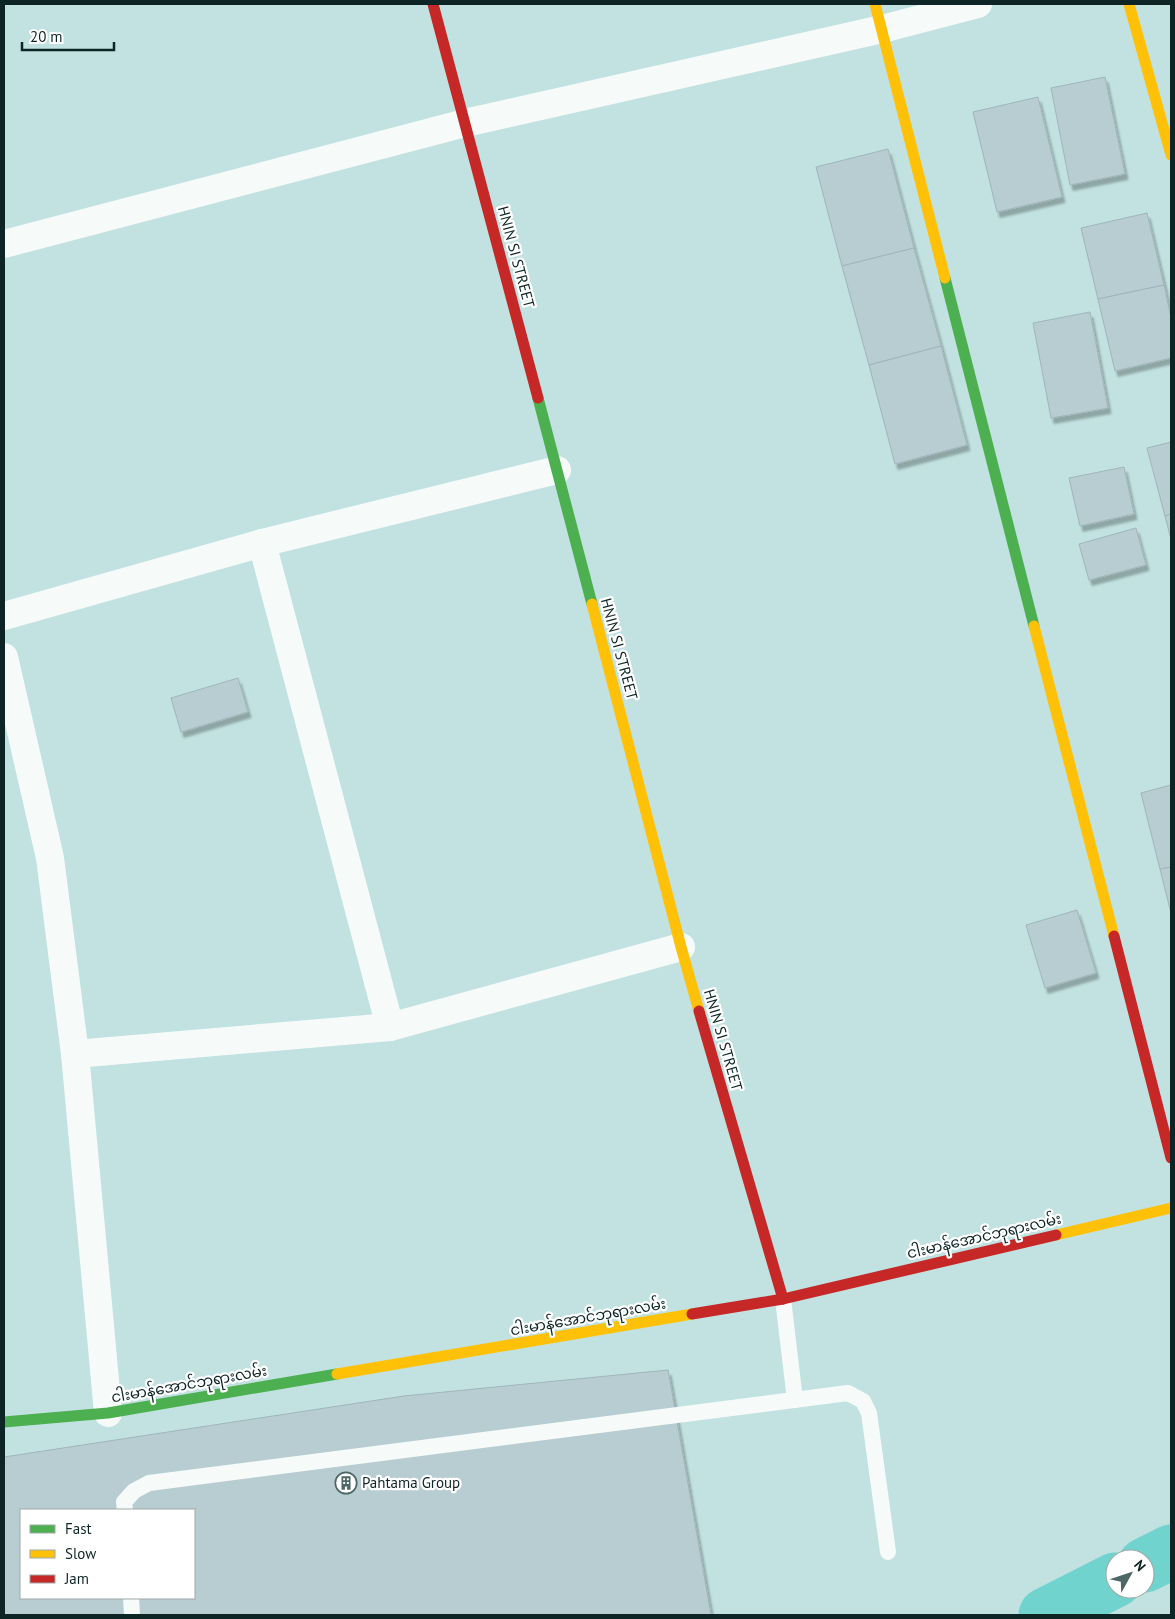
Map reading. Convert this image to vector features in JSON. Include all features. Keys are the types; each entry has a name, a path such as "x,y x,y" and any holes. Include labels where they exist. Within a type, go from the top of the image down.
{"street":[{"name":"HNIN SI STREET","path":"433,4 681,947 783,1299"},
{"path":"4,244 878,16 978,4"},
{"path":"1129,4 1171,155"},
{"path":"878,16 1171,1158"},
{"path":"4,616 262,543 557,470"},
{"path":"262,543 390,1027"},
{"path":"4,657 50,858 75,1054 108,1413"},
{"path":"75,1054 390,1027 681,947"},
{"name":"ငါးမာန်အောင်ဘုရားလမ်း","path":"4,1422 108,1413 783,1299 1171,1208"}],"lane":[{"path":"783,1299 795,1400"},
{"path":"125,1509 124,1502 134,1491 149,1483 848,1393 862,1402 869,1413 888,1552"},
{"path":"131,1599 132,1615"}],"building":[{"path":"1105,77 1125,174 1070,185 1051,88"},
{"path":"1038,97 1062,197 997,212 973,112"},
{"path":"888,149 914,248 842,266 816,167"},
{"path":"1147,213 1164,285 1098,299 1081,228"},
{"path":"914,248 941,346 869,365 842,266"},
{"path":"1164,285 1171,318 1171,358 1115,371 1098,299"},
{"path":"1090,312 1108,408 1051,418 1033,323"},
{"path":"941,346 967,445 895,464 869,365"},
{"path":"1171,442 1171,514 1165,516 1147,448"},
{"path":"1124,467 1134,514 1080,526 1069,478"},
{"path":"1171,514 1171,539 1165,516"},
{"path":"1136,528 1146,565 1089,580 1079,544"},
{"path":"238,678 248,712 181,732 171,698"},
{"path":"1171,785 1171,867 1160,869 1141,793"},
{"path":"1171,867 1171,913 1160,869"},
{"path":"1077,910 1096,973 1045,988 1026,925"},
{"name":"Pahtama Group","path":"668,1370 711,1615 4,1615 4,1457 404,1396"}],"waterway":[{"path":"1155,1560 1171,1552"},
{"path":"1046,1615 1105,1585"}],"traffic: fast":[{"path":"945,278 1034,626"},
{"path":"538,398 592,604"},
{"path":"4,1422 108,1413 337,1374"}],"traffic: slow":[{"path":"875,4 945,278"},
{"path":"1129,4 1171,155"},
{"path":"592,604 699,1011"},
{"path":"1034,626 1114,936"},
{"path":"1056,1235 1171,1208"},
{"path":"337,1374 692,1314"}],"traffic: jam":[{"path":"433,4 538,398"},
{"path":"1114,936 1171,1158"},
{"path":"699,1011 783,1299"},
{"path":"692,1314 783,1299 1056,1235"}],"place":[{"name":"Pahtama Group","path":"346,1483"}]}
